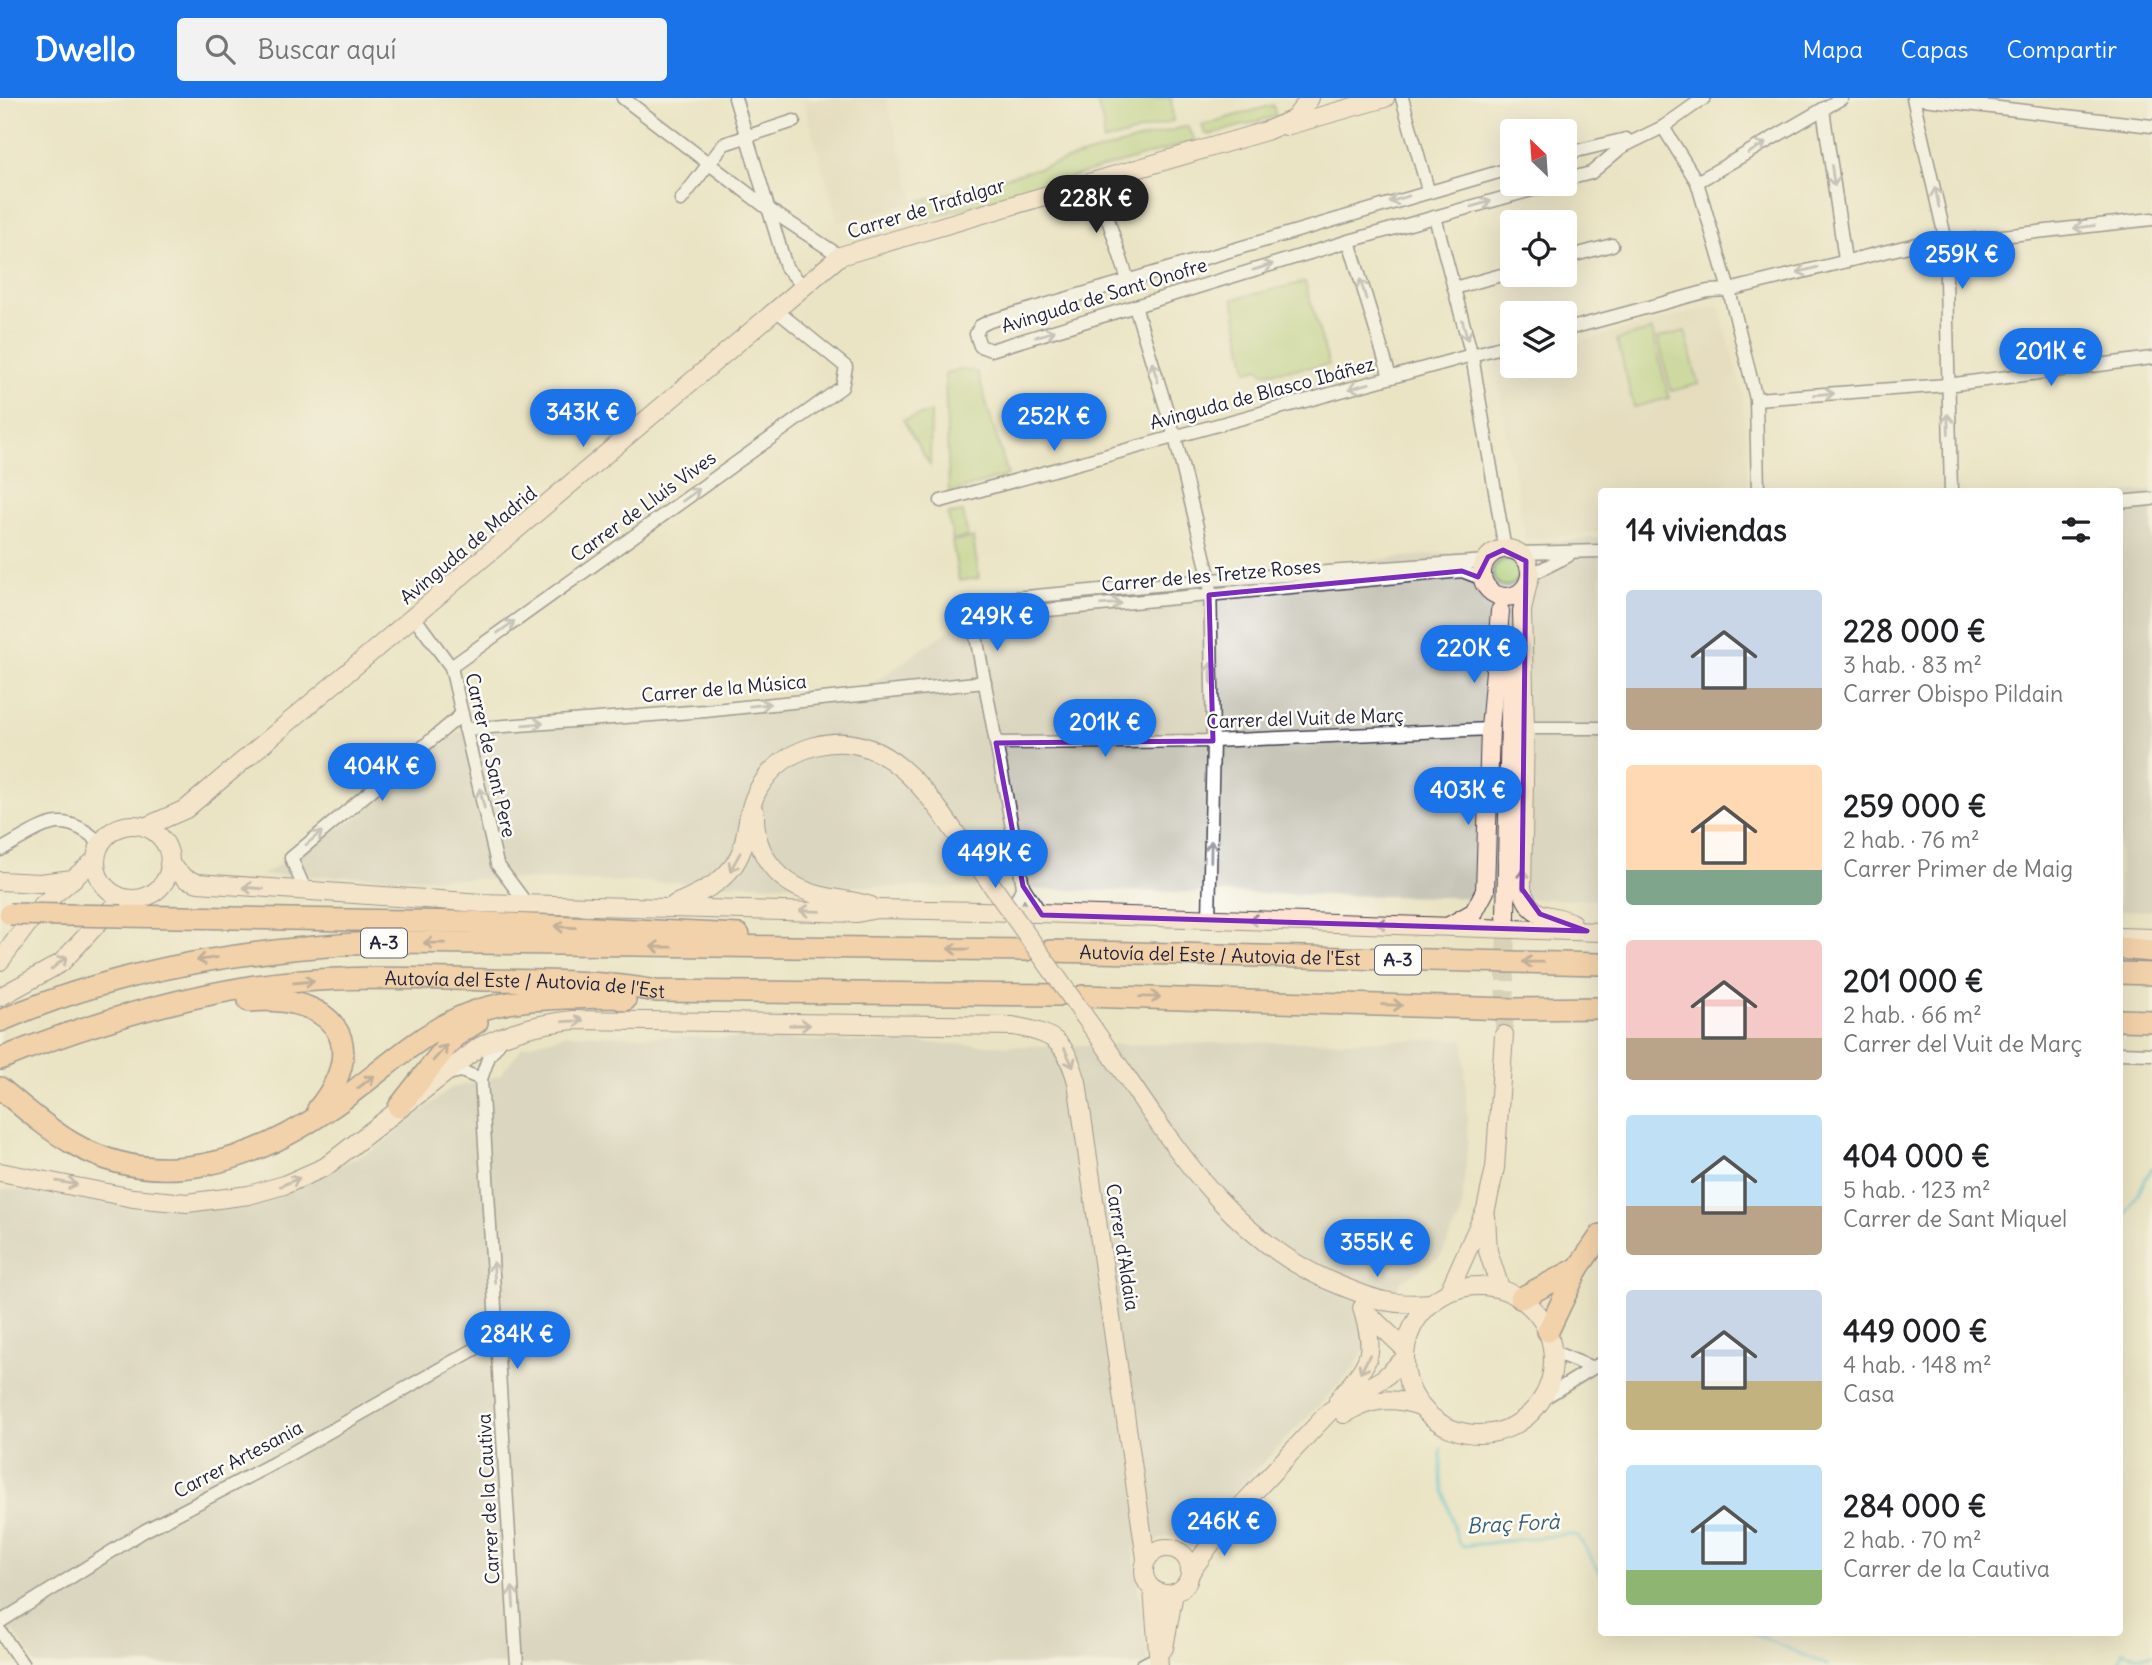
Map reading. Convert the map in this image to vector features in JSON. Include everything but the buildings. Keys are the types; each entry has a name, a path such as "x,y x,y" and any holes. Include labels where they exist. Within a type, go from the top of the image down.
{"highway":[{"path":"5,914 123,907 747,935 778,946"},
{"name":"Autovía del Este / Autovia de l'Est","path":"0,1021 68,994 132,976 261,950 392,943 1026,950"},
{"path":"2123,948 2152,951"},
{"name":"Autovía del Este / Autovia de l'Est","path":"1050,951 1598,964"},
{"path":"2123,973 2152,974"},
{"name":"Autovía del Este / Autovia de l'Est","path":"0,1059 110,1020 248,987 370,979 615,983 656,990 1058,995"},
{"path":"399,1107 431,1063 454,1037 470,1026 511,1011 545,1006 615,1004 656,990"},
{"path":"213,996 244,1002 290,1000 323,1014 335,1029 342,1046 340,1076 309,1120"},
{"path":"1083,996 1512,1009 1598,1008"},
{"path":"0,1088 83,1148 111,1160 153,1168 199,1167 226,1162 275,1142 326,1111 435,1030 456,1019 510,1004 552,998 615,997 625,1000"},
{"path":"1512,1009 1544,1020 1598,1021"},
{"path":"2123,1020 2152,1021"},
{"path":"1551,1341 1578,1268 1598,1239"},
{"path":"1521,1298 1578,1268"}],"street":[{"path":"623,98 766,208 840,256"},
{"path":"734,98 786,267 803,286"},
{"name":"Carrer de Trafalgar","path":"1266,131 1294,119 1310,98"},
{"name":"Carrer de Trafalgar","path":"776,310 840,256 1385,98"},
{"path":"1402,98 1428,190"},
{"path":"1577,177 1591,173 1622,146 1663,127 1703,98"},
{"path":"1697,181 1842,98"},
{"path":"1951,488 1945,237 1914,98 2152,126"},
{"path":"1823,109 1845,260"},
{"path":"681,200 724,144 794,121"},
{"path":"1577,151 1613,144 1663,127"},
{"path":"1663,127 1697,181 1729,290 1756,399 1758,488"},
{"name":"Avinguda de Sant Onofre","path":"1500,171 1428,190 990,321 980,326 976,334 980,346 991,350 1349,241 1510,196"},
{"path":"1095,180 1128,279"},
{"path":"1435,217 1472,356 1512,552 1526,561 1529,578 1512,658 1506,918"},
{"path":"1577,326 1708,291 1729,290 1945,237 1958,241 2152,219"},
{"path":"1349,241 1390,377"},
{"path":"1577,254 1612,245"},
{"path":"1454,288 1500,275"},
{"path":"1135,306 1175,437 1210,580 1213,741 1209,919"},
{"name":"Carrer de Lluís Vives","path":"451,667 842,387 846,368 776,310"},
{"name":"Avinguda de Madrid","path":"145,827 186,809 776,310"},
{"name":"Avinguda de Blasco Ibáñez","path":"941,501 1500,348"},
{"path":"1756,399 1947,384 2152,358"},
{"path":"2123,502 2152,499"},
{"path":"1512,658 1500,611 1486,577 1497,551 1572,554 1598,551"},
{"path":"1486,577 1497,595 1512,596 1529,578 1572,554"},
{"name":"Carrer de les Tretze Roses","path":"975,631 991,617 1005,614 1462,571 1486,577"},
{"name":"Carrer de les Tretze Roses","path":"975,631 978,611 993,600 1210,580 1486,577"},
{"path":"1447,927 1474,912 1485,891 1490,729 1500,611"},
{"path":"1522,611 1525,729 1522,889 1525,898 1540,914 1566,919 1594,932"},
{"name":"Carrer de Sant Pere","path":"415,618 451,667 497,864 526,903"},
{"path":"975,631 1023,886 1042,915"},
{"name":"Carrer de la Música","path":"465,729 705,711 985,682"},
{"path":"306,892 291,858 462,714"},
{"path":"1525,729 1598,728"},
{"name":"Carrer del Vuit de Març","path":"996,743 1213,741 1490,729"},
{"path":"669,907 699,894 730,872 738,859 755,797 773,770 804,749 823,744 862,746 895,762 915,780 979,867 1216,1200 1268,1247 1320,1278 1362,1308 1405,1354 1407,1379 1420,1406 1436,1421 1464,1433 1495,1433 1523,1420 1544,1398 1597,1365"},
{"path":"755,797 755,828 759,848 781,878 796,888 820,896 856,901 877,909"},
{"name":"Avinguda de Madrid","path":"164,845 186,809"},
{"path":"0,850 47,825 69,821 84,827 98,852 102,882 123,907"},
{"path":"0,961 41,906 73,879 120,827 131,824 145,827 156,834 164,845 169,864 167,875 157,891 123,907 61,962 0,997"},
{"path":"169,864 186,879 198,883 482,903 857,913 877,909 981,911 1594,932"},
{"path":"0,881 39,883 73,879"},
{"path":"981,911 1016,901 1023,886"},
{"path":"2123,937 2152,938"},
{"name":"Carrer d'Aldaia","path":"0,1172 133,1198 187,1203 218,1201 284,1185 325,1167 479,1046 506,1033 536,1025 573,1020 1013,1026 1057,1040 1069,1054 1077,1082 1142,1512 1146,1559"},
{"path":"440,1076 461,1071 481,1079 489,1056 506,1033"},
{"path":"1500,1288 1488,1251 1486,1209 1500,1130 1504,1035"},
{"path":"2123,1053 2152,1054"},
{"name":"Carrer de la Cautiva","path":"481,1079 517,1665"},
{"path":"1449,1292 1486,1209"},
{"path":"1320,1278 1399,1306 1431,1303"},
{"path":"1330,1411 1384,1378 1405,1354 1415,1324 1431,1303 1449,1292 1475,1285 1500,1288 1521,1298 1537,1312 1551,1341 1552,1375 1544,1398"},
{"path":"1153,1590 1163,1594 1174,1593 1185,1585 1190,1573 1227,1521 1330,1411 1364,1369 1370,1354 1371,1340 1362,1308"},
{"name":"Carrer Artesania","path":"0,1622 144,1531 274,1463 498,1336"},
{"path":"1551,1341 1597,1365"},
{"path":"1311,1432 1377,1399 1399,1400 1420,1406"},
{"name":"Carrer d'Aldaia","path":"1142,1512 1168,1549"},
{"path":"1155,1663 1153,1590 1144,1576 1146,1559 1168,1549 1196,1542 1227,1521"},
{"path":"1168,1549 1186,1559 1190,1573"},
{"path":"1155,1663 1174,1593"},
{"path":"0,1631 23,1665"}],"highlighted area":[{"path":"1503,550 1526,561 1522,889 1540,914 1587,931 1042,915 1023,886 996,743 1213,741 1209,595 1462,571 1478,577 1488,557"}],"shaded area":[{"path":"802,98 886,98 915,202 839,223"},
{"path":"1719,305 1743,396 1748,488 1598,488 1598,532 1525,539 1495,363 1500,362 1500,378 1577,378 1577,342"},
{"path":"2152,490 2152,911 2123,910 2123,493"},
{"path":"1598,537 1598,900 262,875 357,817 458,732 863,690 994,599"},
{"path":"567,1034 1027,1046 1464,1039 1468,1141 1461,1215 1441,1256 1400,1282 1353,1370 1195,1533 1164,1538 1133,1549 1149,1665 36,1665 13,1630 0,1637 0,1191 8,1189 101,1202 248,1208 373,1150 450,1089 500,1075 522,1047"}],"green space":[{"path":"1096,98 1171,98 1173,121 1103,142 1104,128"},
{"path":"1273,105 1276,116 1210,135 1205,133 1202,125"},
{"path":"1187,126 1196,141 922,220 918,202"},
{"path":"1305,282 1329,365 1263,373 1260,368 1247,371 1233,299"},
{"path":"1652,330 1669,398 1634,407 1617,340"},
{"path":"1685,331 1698,384 1671,391 1658,338"},
{"path":"959,370 977,372 1008,475 949,493 945,373"},
{"path":"931,412 930,465 903,420"},
{"path":"963,512 968,537 953,540 948,514"},
{"path":"973,538 979,578 959,581 952,541"},
{"path":"1506,560 1515,564 1519,573 1515,582 1506,586 1497,582 1493,573 1497,564"}],"waterway":[{"path":"2123,1219 2152,1168"},
{"name":"Braç Forà","path":"1441,1449 1441,1480 1458,1542 1463,1546 1568,1534 1578,1536 1598,1569"},
{"name":"Braç Forà","path":"1759,1636 1827,1665"},
{"name":"Braç Forà","path":"2118,1665 2123,1651 2138,1656 2152,1655"}],"tunnel":[{"path":"1504,1035 1506,917"}]}
